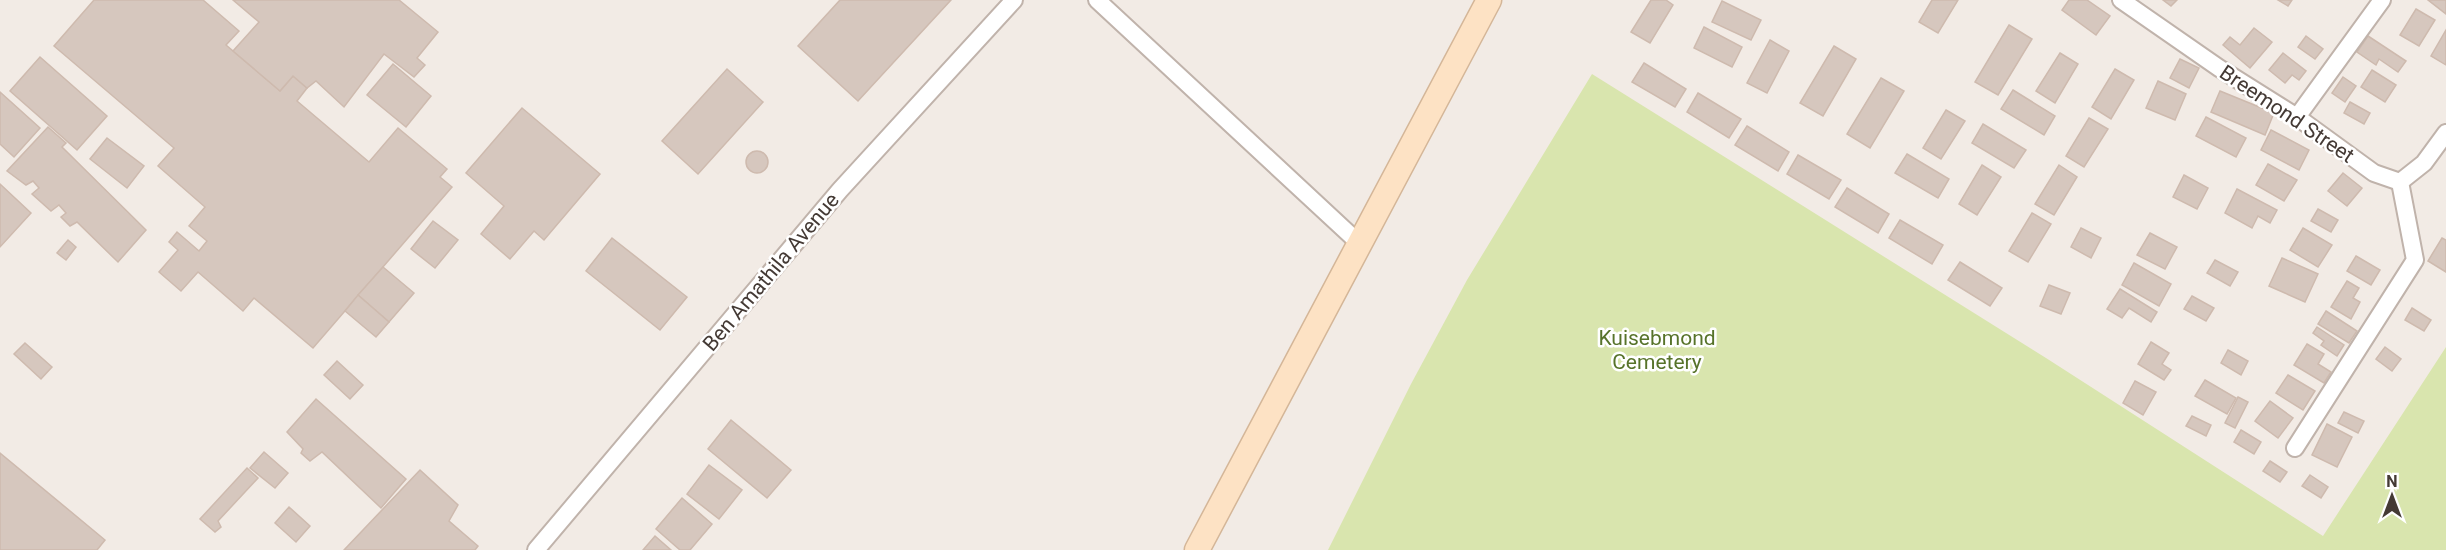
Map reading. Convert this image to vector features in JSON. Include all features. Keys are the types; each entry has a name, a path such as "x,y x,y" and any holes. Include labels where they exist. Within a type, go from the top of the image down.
{"street":[{"name":"Ben Amathila Avenue","path":"536,550 840,190 1014,0"},
{"path":"1097,0 1360,244"},
{"path":"1197,550 1489,0"},
{"name":"Breemond Street","path":"2121,0 2219,68 2297,117 2374,173 2400,183"},
{"path":"2297,117 2382,0"},
{"path":"2295,448 2415,260 2400,183 2424,163 2446,133"}],"green space":[{"name":"Kuisebmond Cemetery","path":"1592,74 2046,358 2323,536 2446,347 2446,550 1328,550 1411,384 1467,280"}],"building":[{"path":"94,0 203,0 239,31 226,45 280,91 293,76 307,88 297,101 369,162 398,128 447,169 440,177 452,187 313,348 254,298 243,311 198,272 181,291 159,272 178,250 169,242 177,232 199,251 207,241 189,226 205,207 158,166 174,148 54,46"},
{"path":"233,0 399,0 438,32 417,58 425,65 414,77 384,54 344,107 316,81 307,88 293,76 280,91 233,51 259,22"},
{"path":"840,0 951,0 858,101 798,46"},
{"path":"1651,0 1666,0 1673,5 1650,43 1631,32"},
{"path":"1932,0 1958,0 1938,33 1919,22"},
{"path":"2069,0 2087,0 2110,16 2096,35 2062,10"},
{"path":"2163,0 2177,0 2171,6"},
{"path":"2278,0 2292,0 2288,6"},
{"path":"2428,0 2446,0 2446,14"},
{"path":"1722,1 1761,20 1751,40 1712,22"},
{"path":"2416,9 2435,20 2419,46 2400,35"},
{"path":"2009,25 2032,39 1998,95 1975,82"},
{"path":"1704,27 1742,47 1732,67 1694,48"},
{"path":"2254,28 2272,42 2250,68 2223,45 2230,37 2240,45"},
{"path":"2446,30 2446,65 2431,56"},
{"path":"2306,36 2323,49 2315,59 2298,47"},
{"path":"2368,36 2406,61 2398,72 2379,59 2376,65 2357,52"},
{"path":"1770,40 1789,51 1767,93 1747,83"},
{"path":"1834,46 1856,59 1823,116 1800,103"},
{"path":"2060,53 2078,64 2055,103 2036,91"},
{"path":"2283,53 2306,71 2299,80 2292,75 2285,83 2269,70"},
{"path":"40,57 107,116 77,150 10,91"},
{"path":"2180,59 2199,68 2189,88 2170,78"},
{"path":"1644,63 1686,89 1675,107 1632,82"},
{"path":"393,64 431,96 406,127 367,95"},
{"path":"727,69 763,102 698,174 662,141"},
{"path":"2115,69 2134,80 2111,119 2092,107"},
{"path":"2372,70 2396,85 2385,102 2361,87"},
{"path":"2343,77 2356,86 2345,102 2332,93"},
{"path":"1881,78 1904,91 1870,148 1847,134"},
{"path":"2158,81 2186,94 2175,120 2146,108"},
{"path":"2013,90 2055,116 2044,135 2001,109"},
{"path":"2220,91 2274,113 2265,135 2211,112"},
{"path":"0,92 40,128 14,157 0,144"},
{"path":"1698,93 1741,119 1729,138 1687,112"},
{"path":"2350,102 2370,113 2364,124 2344,113"},
{"path":"522,108 600,174 544,240 534,231 510,259 481,234 504,206 466,173"},
{"path":"1946,110 1965,121 1941,159 1923,148"},
{"path":"2206,117 2246,138 2236,157 2196,136"},
{"path":"2089,118 2108,129 2084,167 2066,156"},
{"path":"1983,124 2026,150 2014,168 1972,143"},
{"path":"1747,126 1789,152 1778,171 1735,145"},
{"path":"48,127 66,143 62,147 146,230 118,262 77,222 70,226 61,217 66,213 59,205 51,211 32,194 39,188 33,181 26,185 7,171"},
{"path":"2271,130 2309,150 2299,170 2261,150"},
{"path":"107,138 144,166 127,188 90,159"},
{"path":"757,151 765,154 768,162 765,170 757,173 749,170 746,162 749,154"},
{"path":"1907,154 1949,179 1938,198 1895,173"},
{"path":"1798,155 1841,180 1829,199 1787,174"},
{"path":"2268,164 2297,180 2284,201 2256,185"},
{"path":"1982,165 2001,177 1977,215 1959,204"},
{"path":"2059,165 2077,177 2054,215 2035,204"},
{"path":"2343,173 2362,188 2347,206 2328,191"},
{"path":"2184,175 2208,188 2197,209 2173,197"},
{"path":"0,184 31,213 0,247"},
{"path":"1847,188 1889,214 1878,233 1835,207"},
{"path":"2237,189 2277,210 2270,223 2258,216 2252,228 2225,213"},
{"path":"2318,209 2338,220 2331,232 2311,221"},
{"path":"2032,213 2051,224 2028,262 2009,251"},
{"path":"1900,220 1943,245 1932,264 1889,238"},
{"path":"433,221 458,240 435,268 411,249"},
{"path":"2081,228 2101,238 2091,258 2071,247"},
{"path":"2303,228 2332,245 2318,267 2290,250"},
{"path":"2150,233 2177,247 2165,269 2137,255"},
{"path":"612,238 687,297 660,330 586,271"},
{"path":"2442,238 2446,240 2446,272 2428,261"},
{"path":"68,240 76,247 66,260 57,253"},
{"path":"2356,256 2380,270 2371,285 2347,271"},
{"path":"2282,258 2318,274 2305,302 2269,286"},
{"path":"2215,260 2238,272 2230,286 2207,273"},
{"path":"1960,262 2002,288 1990,306 1948,280"},
{"path":"2134,263 2171,284 2159,306 2122,285"},
{"path":"383,267 414,293 389,322 358,295"},
{"path":"2347,281 2359,288 2353,298 2360,302 2351,319 2331,307"},
{"path":"2049,285 2070,293 2061,314 2040,306"},
{"path":"2120,289 2157,312 2151,322 2129,308 2122,318 2107,309"},
{"path":"358,295 389,322 376,337 345,311"},
{"path":"2192,296 2214,308 2206,321 2184,309"},
{"path":"2412,308 2431,320 2424,331 2405,320"},
{"path":"2326,311 2357,331 2349,343 2318,324"},
{"path":"2317,327 2344,345 2337,356 2321,345 2324,341 2313,333"},
{"path":"2151,342 2169,353 2162,364 2171,370 2164,380 2138,364"},
{"path":"25,343 52,367 41,379 14,354"},
{"path":"2307,344 2324,354 2318,364 2331,372 2324,383 2294,365"},
{"path":"2385,347 2401,359 2392,371 2376,359"},
{"path":"2228,350 2248,361 2241,375 2221,363"},
{"path":"337,361 363,385 350,399 324,375"},
{"path":"2288,375 2315,391 2303,410 2276,393"},
{"path":"2205,380 2236,398 2227,414 2195,396"},
{"path":"2135,381 2156,392 2143,415 2123,403"},
{"path":"2238,397 2248,402 2235,428 2225,423"},
{"path":"316,399 406,479 381,508 322,452 310,461 301,453 303,449 287,432"},
{"path":"2270,401 2293,418 2278,438 2255,421"},
{"path":"2344,412 2364,421 2358,433 2338,423"},
{"path":"2192,416 2211,425 2206,436 2186,426"},
{"path":"731,420 791,470 767,498 708,449"},
{"path":"2327,424 2352,437 2337,467 2312,455"},
{"path":"2241,430 2261,442 2254,454 2234,442"},
{"path":"264,452 288,473 275,488 250,468"},
{"path":"0,453 105,540 97,550 0,550"},
{"path":"2270,461 2287,472 2280,482 2263,471"},
{"path":"709,465 742,490 719,519 687,494"},
{"path":"247,468 258,478 218,521 221,527 215,532 200,519"},
{"path":"420,470 458,505 449,521 478,546 475,550 344,550"},
{"path":"2310,475 2328,487 2321,498 2302,486"},
{"path":"682,498 712,524 690,550 680,550 656,529"},
{"path":"289,507 310,526 296,542 275,523"},
{"path":"655,536 671,550 643,550"}]}
